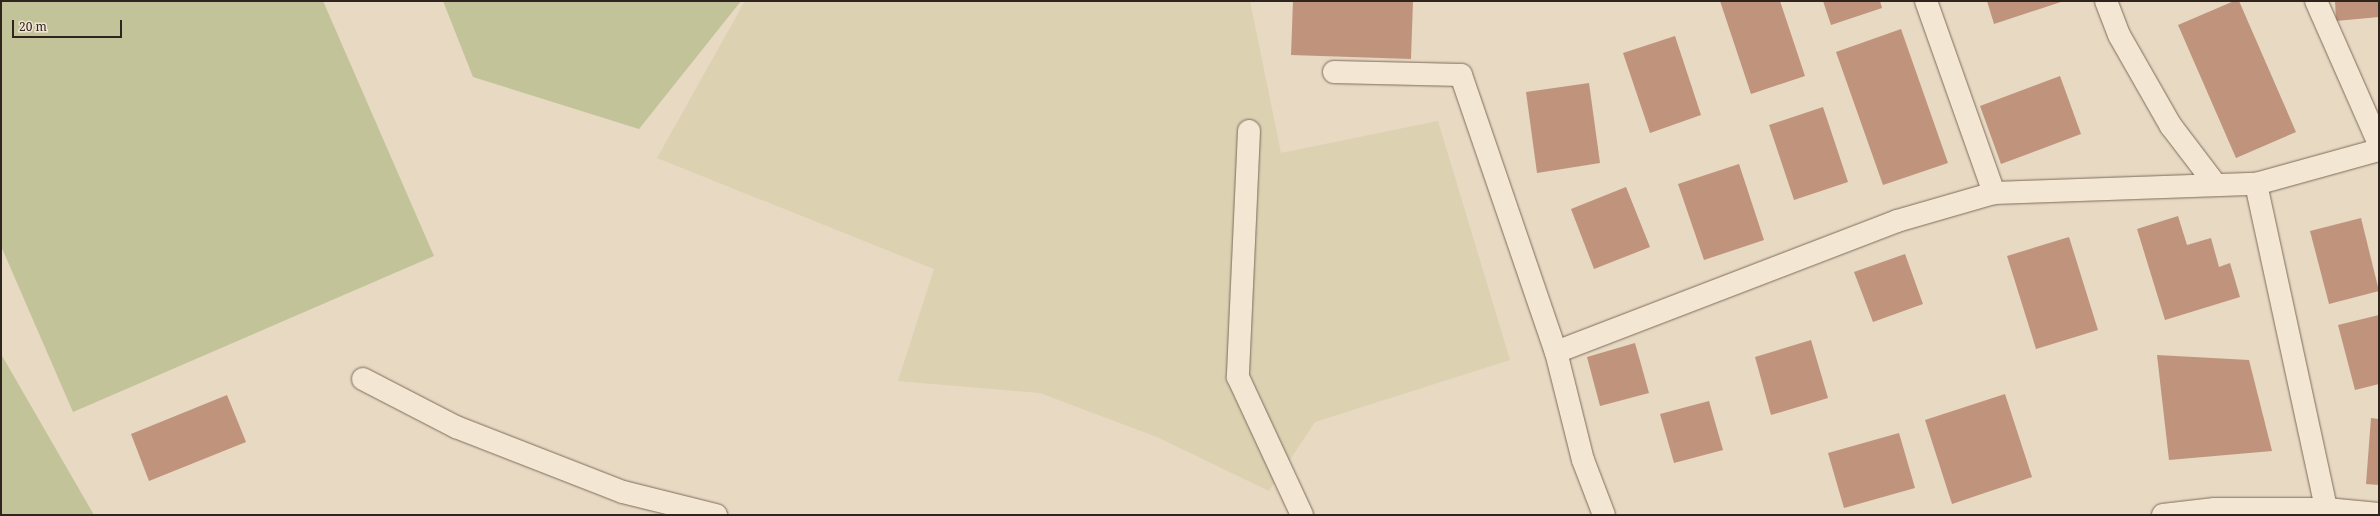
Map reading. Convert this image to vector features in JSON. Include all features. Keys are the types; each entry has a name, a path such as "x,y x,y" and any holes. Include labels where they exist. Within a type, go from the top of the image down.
{"street":[{"path":"1926,1 1994,193"},
{"path":"2106,1 2119,35 2171,126 2216,185"},
{"path":"2316,1 2379,144"},
{"path":"1334,72 1461,75 1556,352 1583,460 1604,515"},
{"path":"1249,131 1238,377 1302,515"},
{"path":"1556,352 1897,221 1994,193 2256,184 2379,150"},
{"path":"2256,184 2326,509"},
{"path":"363,379 456,427 616,489 716,515"},
{"path":"2164,515 2326,509 2379,514"}],"shaded area":[{"path":"745,1 1250,1 1281,153 1438,121 1510,360 1315,422 1269,491 1157,437 1040,393 898,381 934,269 657,158"}],"green space":[{"path":"1,1 323,1 434,256 73,412 1,246"},
{"path":"443,1 741,1 639,129 473,77"},
{"path":"1,354 94,515 1,515"}],"building":[{"path":"1293,1 1413,1 1411,59 1291,55"},
{"path":"1720,1 1780,1 1805,76 1751,94"},
{"path":"1823,1 1880,1 1882,8 1831,25"},
{"path":"1987,1 2064,1 1994,24"},
{"path":"2234,1 2239,1 2296,132 2236,158 2178,25"},
{"path":"2335,1 2379,1 2379,17 2336,21"},
{"path":"1901,29 1948,163 1883,185 1836,52"},
{"path":"1675,36 1701,115 1650,133 1623,53"},
{"path":"2060,76 2081,134 2001,164 1980,106"},
{"path":"1589,83 1600,163 1537,173 1526,92"},
{"path":"1823,107 1848,182 1794,200 1769,125"},
{"path":"1739,164 1764,240 1704,260 1678,184"},
{"path":"1626,187 1650,247 1594,269 1571,209"},
{"path":"2178,216 2187,245 2211,238 2219,267 2230,263 2240,297 2165,320 2137,229"},
{"path":"2361,218 2379,291 2329,304 2310,231"},
{"path":"2069,237 2098,330 2036,349 2007,256"},
{"path":"1905,254 1923,304 1873,322 1854,272"},
{"path":"2379,315 2379,384 2355,390 2338,325"},
{"path":"1811,340 1828,398 1771,415 1755,357"},
{"path":"1635,343 1649,393 1600,406 1587,357"},
{"path":"2157,355 2249,360 2272,451 2169,460"},
{"path":"2005,394 2032,477 1952,504 1925,420"},
{"path":"227,395 246,442 149,481 131,434"},
{"path":"1709,401 1723,450 1674,463 1660,414"},
{"path":"2371,418 2379,419 2379,485 2366,484"},
{"path":"1899,433 1915,488 1844,508 1828,453"}]}
